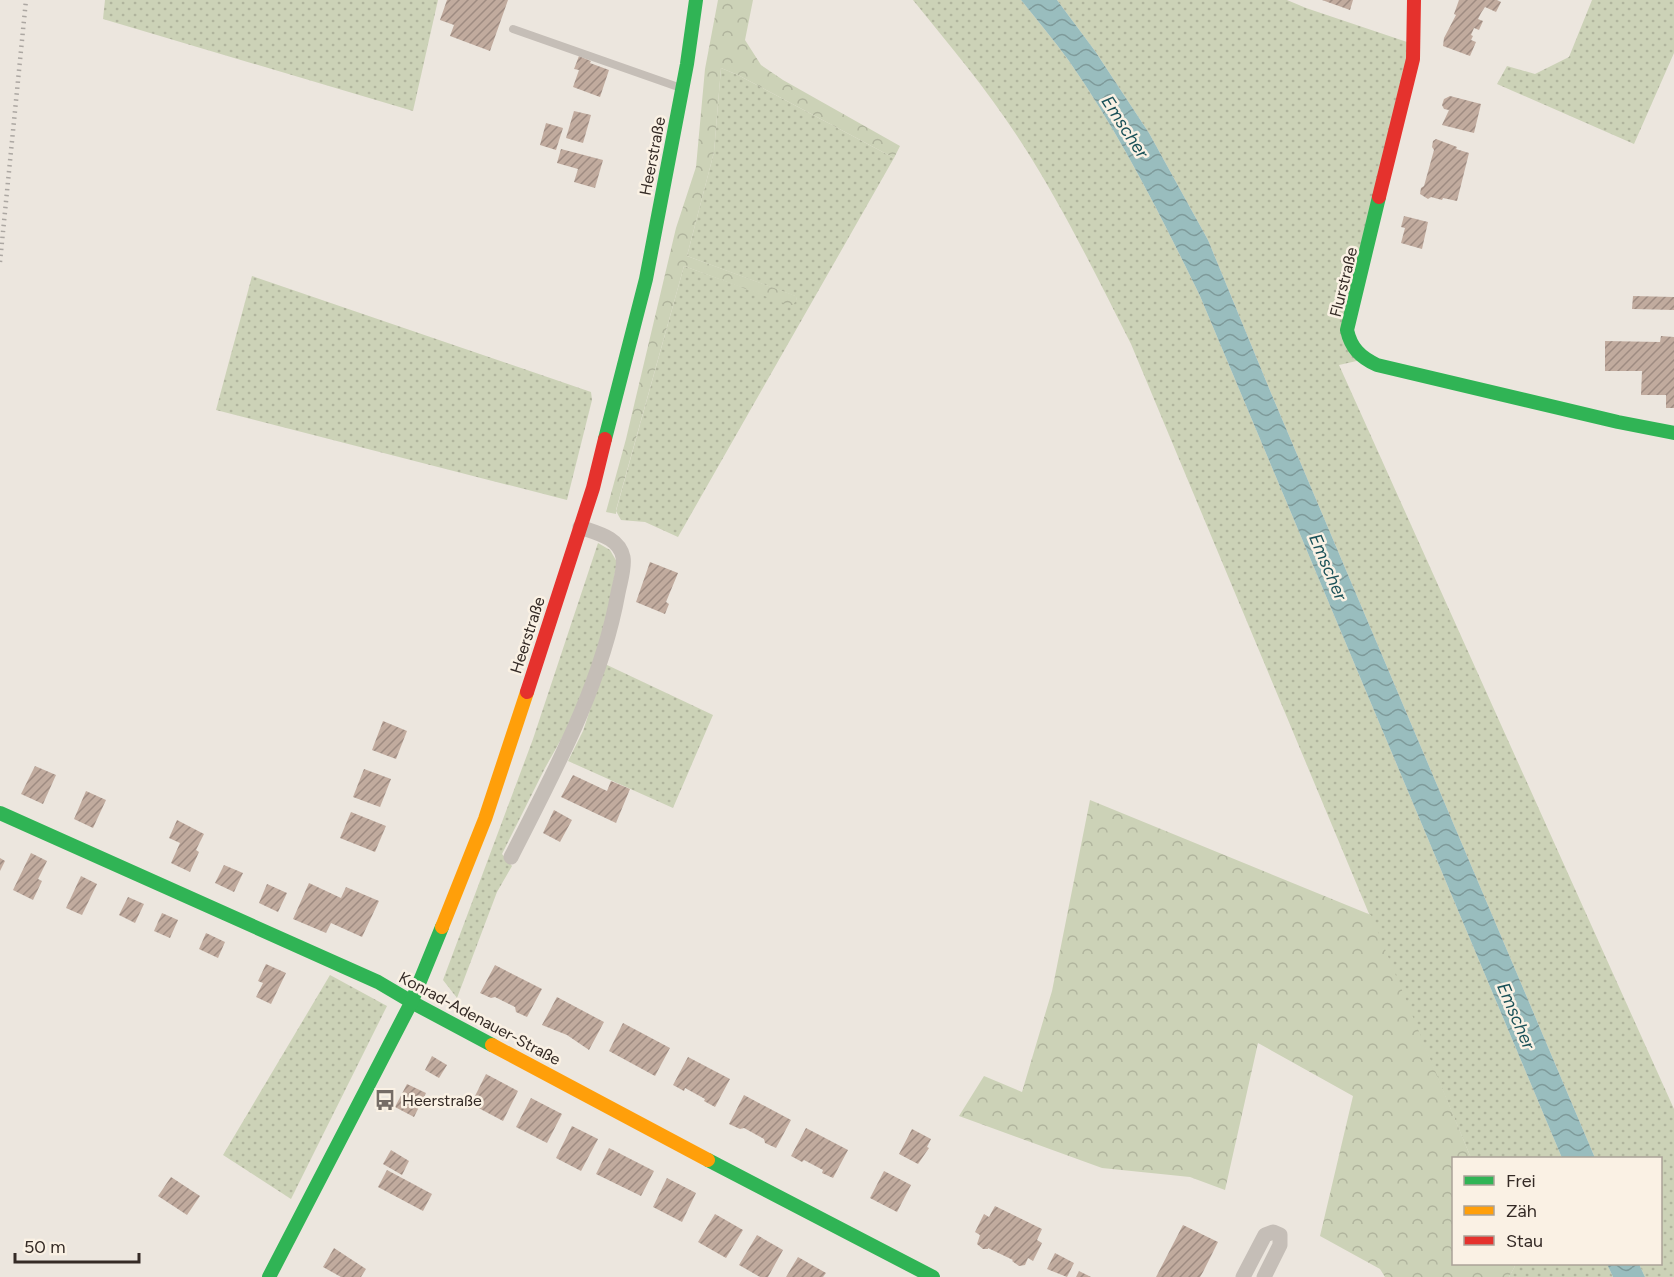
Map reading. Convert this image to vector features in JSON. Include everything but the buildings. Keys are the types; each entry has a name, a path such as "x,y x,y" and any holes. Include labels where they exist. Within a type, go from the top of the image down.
{"street":[{"name":"Heerstraße","path":"268,1277 411,1003 485,819 542,650 592,488 646,279 696,0"},
{"name":"Flurstraße","path":"1414,0 1413,59 1347,330 1350,343 1362,359 1377,365 1674,433"},
{"path":"511,856 574,733 613,620 623,555 613,539 580,527"},
{"name":"Konrad-Adenauer-Straße","path":"0,813 378,982 411,1003 531,1065 715,1166 933,1277"},
{"path":"1243,1277 1265,1234 1273,1232 1280,1235 1280,1245 1264,1277"}],"lane":[{"path":"513,29 682,88"}],"green space":[{"path":"105,0 438,0 413,111 103,19"},
{"path":"718,0 753,0 745,40 761,65 783,80 900,146 894,158 721,68 714,152 687,256 796,296 797,299 793,305 789,305 684,266 616,514 606,512 626,439 676,228 696,167 705,69"},
{"path":"913,0 1021,0 1069,61 1123,146 1200,296 1562,1157 1471,1157 1131,344 1093,268 1038,169 984,89"},
{"path":"1057,0 1287,0 1410,43 1346,330 1361,360 1339,365 1674,1109 1674,1277 1645,1277 1639,1265 1662,1265 1662,1157 1595,1157 1208,240 1149,133 1095,51"},
{"path":"1592,0 1674,0 1674,53 1634,144 1497,84 1507,66 1535,74 1569,57"},
{"path":"721,68 894,158 678,537 645,522 621,520 616,511 684,266 789,304 797,299 795,296 687,256 714,152"},
{"path":"252,276 591,392 592,400 567,500 216,410"},
{"path":"598,543 610,550 617,562 603,636 577,711 545,768 502,854 512,866 497,892 457,998 443,980 533,739"},
{"path":"605,664 713,715 673,808 568,761 583,731"},
{"path":"1090,800 1371,915 1471,1157 1452,1157 1452,1265 1514,1265 1509,1277 1385,1277 1380,1269 1320,1236 1353,1096 1258,1043 1225,1190 1190,1177 1102,1168 959,1116 984,1076 1022,1092 1052,991"},
{"path":"330,975 387,1006 291,1199 223,1155"},
{"path":"1607,1265 1613,1277 1509,1277 1515,1266"}],"water":[{"name":"Emscher","path":"1021,0 1057,0 1095,51 1149,133 1208,240 1595,1157 1562,1157 1200,296 1123,146 1088,89"},
{"path":"1607,1265 1639,1265 1645,1277 1613,1277"}],"railway":[{"path":"0,262 26,0"}],"traffic: fast":[{"path":"605,439 646,279 687,64 696,0"},
{"path":"1379,197 1347,330 1351,342 1361,355 1377,365 1674,433"},
{"path":"0,813 378,982 492,1045"},
{"path":"269,1277 411,1003 442,927"},
{"path":"708,1160 933,1277"}],"traffic: slow":[{"path":"442,927 485,819 527,692"},
{"path":"492,1045 708,1160"}],"traffic: jam":[{"path":"1379,197 1413,59 1414,0"},
{"path":"527,692 593,488 605,439"}],"place":[{"name":"Heerstraße","path":"385,1100"}]}
